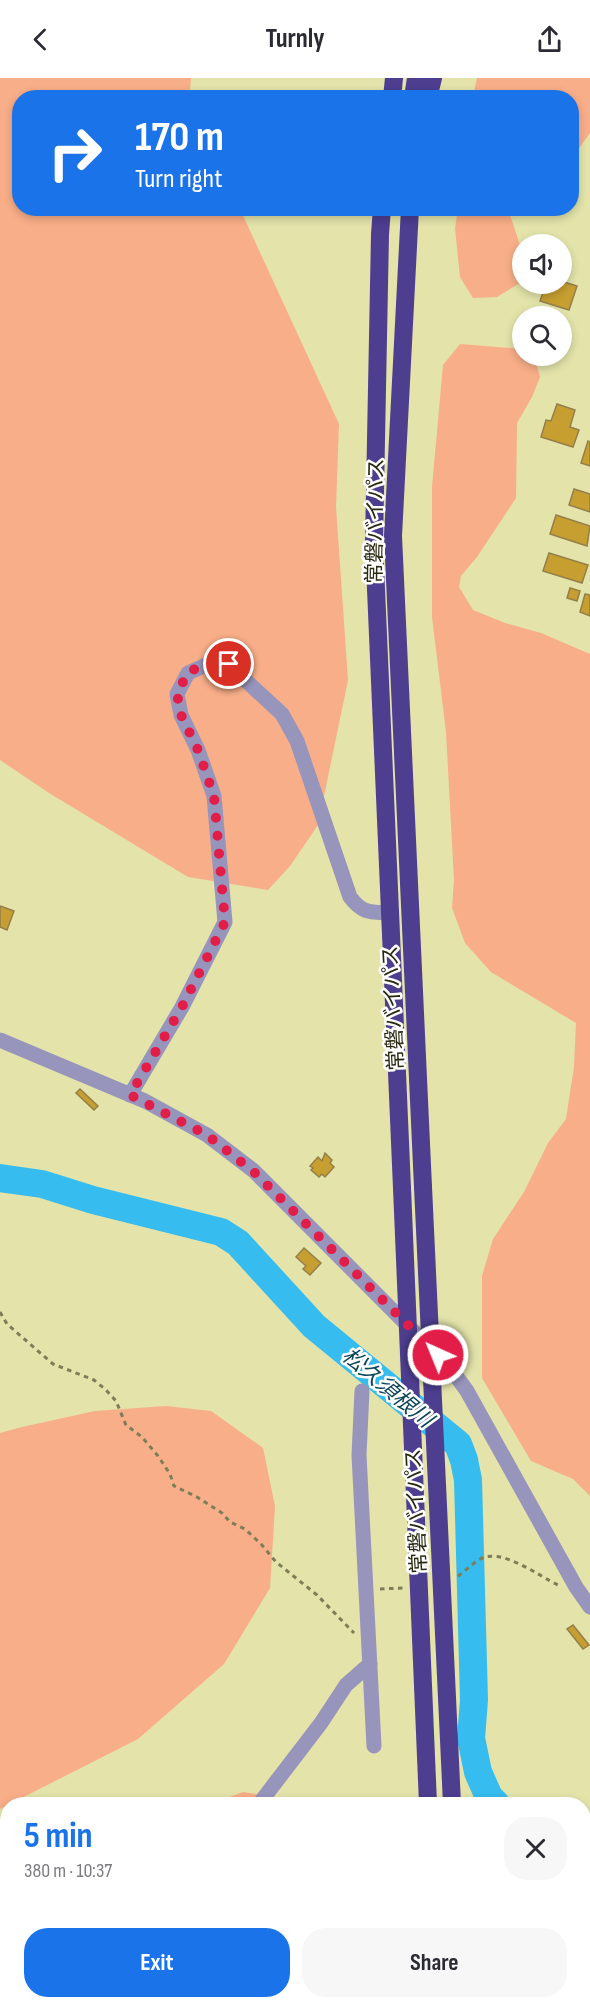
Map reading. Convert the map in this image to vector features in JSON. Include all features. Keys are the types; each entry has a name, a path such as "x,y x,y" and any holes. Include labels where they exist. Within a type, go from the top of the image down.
{"highway":[{"name":"常磐バイパス","path":"382,216 374,543 428,1797"},
{"name":"常磐バイパス","path":"410,216 393,536 452,1797"}],"street":[{"path":"130,1095 182,1007 225,922 214,796 198,750 181,715 177,694 188,672 208,664 229,664 282,714 297,741 350,897 358,908 368,912 390,913"},
{"path":"0,1040 130,1095 207,1135 254,1172 451,1369 467,1391 574,1583 590,1607"},
{"path":"362,1391 359,1455 374,1746"},
{"path":"264,1797 314,1732 346,1685 370,1664"}],"path":[{"path":"0,1312 7,1324 52,1364 94,1380 105,1390 116,1401 126,1425 142,1437 148,1447 158,1456 170,1474 174,1486 197,1497 222,1513 230,1522 245,1529 279,1565 317,1595 349,1629 368,1643"},
{"path":"456,1578 482,1558 492,1556 521,1564 560,1585 574,1583"},
{"path":"366,1590 412,1587"}],"shaded area":[{"path":"0,78 191,78 190,90 12,90 12,216 243,216 339,424 336,507 348,680 318,825 290,866 268,890 188,877 49,793 0,760"},
{"path":"477,78 590,78 590,133 579,148 579,90 474,90"},
{"path":"457,216 510,216 516,234 512,234 512,288 497,297 473,298 460,277 455,228"},
{"path":"460,344 512,348 512,366 537,366 540,377 517,423 516,498 477,557 461,576 459,587 473,610 505,623 541,633 590,654 590,1496 573,1479 531,1461 482,1378 482,1276 493,1239 524,1192 548,1143 566,1119 574,1067 576,1023 491,972 465,943 452,908 454,880 446,732 432,617 432,487 443,365"},
{"path":"166,1406 211,1411 263,1448 275,1506 270,1588 224,1664 138,1739 24,1797 0,1797 0,1433 95,1411"},
{"path":"243,1792 274,1797 230,1797"}],"building":[{"path":"572,284 577,286 570,306 556,306 540,301 542,294 572,294"},
{"path":"557,404 575,410 570,427 579,430 573,447 541,437 546,420 551,421"},
{"path":"588,441 590,442 590,466 581,463"},
{"path":"574,489 590,494 590,512 569,505"},
{"path":"556,515 590,526 587,546 550,534"},
{"path":"549,553 588,565 582,583 543,571"},
{"path":"570,588 580,591 577,601 567,598"},
{"path":"585,594 590,595 590,616 580,612"},
{"path":"0,906 14,911 7,930 0,927"},
{"path":"80,1089 98,1106 94,1110 76,1093"},
{"path":"325,1153 332,1160 330,1163 334,1167 325,1177 322,1174 319,1177 310,1166 318,1157 322,1161"},
{"path":"304,1248 321,1263 310,1275 303,1269 306,1266 296,1257"},
{"path":"573,1625 589,1645 583,1649 567,1629"}],"waterway":[{"name":"松久須根川","path":"0,1178 42,1184 93,1200 221,1232 238,1243 314,1326 458,1444 468,1480 474,1700 471,1738 478,1772 489,1797"}],"route":[{"path":"229,664 208,664 188,672 177,694 181,715 198,750 214,796 225,922 182,1007 130,1095 207,1135 226,1148 254,1172 438,1355"}]}
